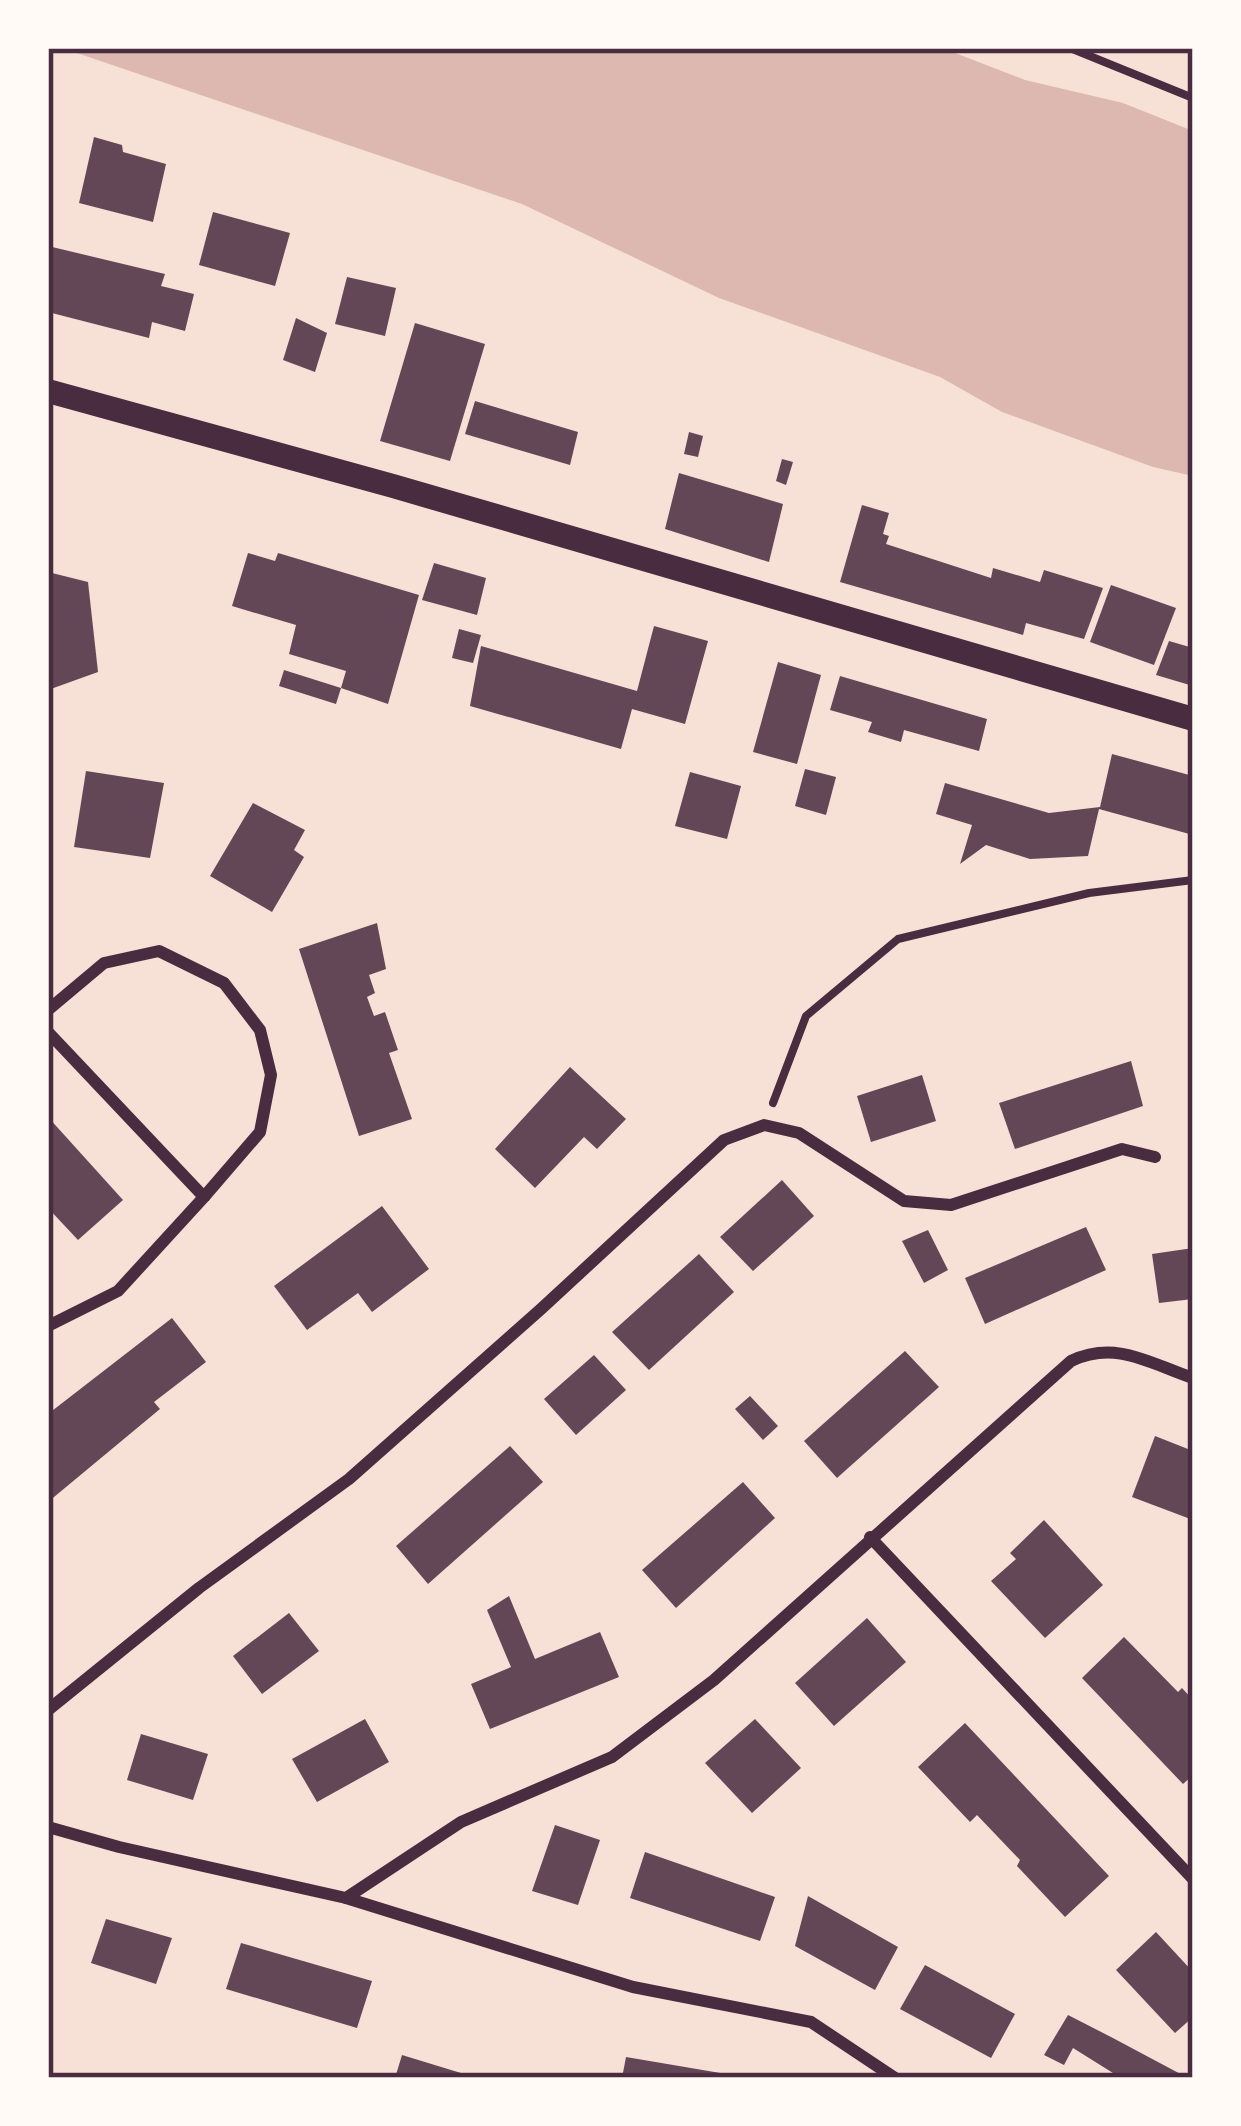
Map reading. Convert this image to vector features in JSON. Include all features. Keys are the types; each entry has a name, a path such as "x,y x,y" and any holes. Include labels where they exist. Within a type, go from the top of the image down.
{"main road":[{"path":"48,392 480,511 1193,718"}],"street":[{"path":"48,1010 104,963 159,951 224,983 260,1030 272,1075 260,1132 204,1197 118,1291 48,1326"},
{"path":"48,1032 204,1197"},
{"path":"48,1711 200,1588 349,1480 724,1140 764,1125 799,1133 904,1201 951,1205 1122,1149 1155,1156"},
{"path":"346,1898 461,1822 613,1757 714,1680 1071,1361 1112,1349 1193,1378"},
{"path":"870,1537 1193,1879"},
{"path":"48,1827 346,1898 633,1987 811,2022 895,2078"}],"path":[{"path":"1070,48 1193,98"},
{"path":"764,1125 806,1016 898,939 1089,893 1193,880"}],"shaded area":[{"path":"62,48 942,48 1025,80 1123,103 1193,131 1193,476 1153,467 1002,412 940,377 719,298 522,204"}],"building":[{"path":"94,137 122,145 123,152 166,164 153,222 79,203"},
{"path":"213,212 290,233 275,286 199,265"},
{"path":"48,246 165,274 161,286 194,294 185,331 152,322 149,338 48,312"},
{"path":"347,277 396,288 385,336 335,324"},
{"path":"296,318 327,333 315,372 283,360"},
{"path":"415,323 485,344 450,461 380,441"},
{"path":"475,401 578,432 570,465 465,434"},
{"path":"689,432 703,436 698,457 684,454"},
{"path":"782,459 793,462 786,485 776,481"},
{"path":"679,473 783,504 769,562 665,529"},
{"path":"862,505 889,513 883,534 889,536 886,544 991,578 993,568 1040,582 1044,570 1103,588 1084,639 1026,623 1023,635 840,582"},
{"path":"248,553 275,561 278,553 419,595 388,704 341,688 346,671 289,654 296,625 232,606"},
{"path":"434,563 486,578 477,615 422,600"},
{"path":"48,572 88,582 98,672 48,690"},
{"path":"1111,585 1176,608 1154,665 1090,642"},
{"path":"654,626 708,641 685,724 632,709 621,749 470,706 481,646 637,691"},
{"path":"459,629 481,635 473,663 452,658"},
{"path":"1169,641 1193,648 1193,686 1156,675"},
{"path":"778,662 821,675 797,764 753,752"},
{"path":"284,670 341,688 336,704 279,686"},
{"path":"840,676 987,719 979,751 904,730 901,742 868,732 872,722 830,710"},
{"path":"1112,754 1193,776 1193,835 1099,809 1088,856 1030,859 986,845 960,864 972,825 936,814 945,783 1049,813 1100,807"},
{"path":"805,769 836,777 826,815 795,806"},
{"path":"86,771 164,783 150,858 74,847"},
{"path":"690,772 741,786 727,839 675,826"},
{"path":"253,803 305,830 294,850 304,857 272,912 210,876"},
{"path":"377,923 386,969 369,975 375,993 367,997 374,1016 385,1012 398,1050 389,1053 412,1119 359,1136 299,949"},
{"path":"1131,1061 1143,1106 1015,1149 999,1103"},
{"path":"570,1067 626,1119 597,1149 584,1137 535,1188 495,1149"},
{"path":"922,1075 936,1121 871,1142 857,1096"},
{"path":"48,1117 123,1200 78,1240 48,1208"},
{"path":"782,1180 814,1216 753,1271 720,1237"},
{"path":"382,1206 429,1269 372,1312 358,1293 307,1330 274,1286"},
{"path":"1086,1227 1106,1270 985,1324 965,1278"},
{"path":"928,1230 948,1270 924,1283 902,1241"},
{"path":"1193,1248 1193,1299 1159,1303 1152,1254"},
{"path":"699,1254 734,1292 649,1370 612,1332"},
{"path":"172,1318 206,1362 154,1402 160,1409 48,1502 48,1414"},
{"path":"905,1351 939,1387 837,1478 804,1441"},
{"path":"594,1355 626,1390 576,1435 544,1399"},
{"path":"750,1396 778,1426 763,1440 735,1409"},
{"path":"1155,1436 1193,1451 1193,1520 1132,1497"},
{"path":"510,1446 543,1482 428,1584 396,1546"},
{"path":"743,1482 775,1518 676,1608 642,1570"},
{"path":"1044,1520 1103,1585 1045,1638 991,1581 1016,1559 1010,1553"},
{"path":"509,1596 535,1659 600,1632 619,1677 490,1729 471,1684 511,1667 487,1610"},
{"path":"289,1613 319,1651 262,1694 233,1656"},
{"path":"867,1618 906,1662 834,1726 795,1683"},
{"path":"1124,1637 1178,1692 1182,1688 1193,1700 1193,1775 1183,1784 1082,1678"},
{"path":"365,1719 389,1762 317,1802 292,1759"},
{"path":"755,1719 801,1768 752,1813 705,1763"},
{"path":"965,1723 1109,1876 1065,1917 977,1815 970,1822 918,1767"},
{"path":"141,1734 208,1754 193,1800 127,1780"},
{"path":"555,1825 600,1840 578,1905 532,1891"},
{"path":"645,1852 775,1897 760,1941 630,1898"},
{"path":"808,1896 898,1947 875,1990 795,1946"},
{"path":"106,1919 172,1938 156,1984 91,1963"},
{"path":"1156,1932 1193,1972 1193,2017 1175,2033 1116,1970"},
{"path":"241,1943 372,1981 357,2028 226,1989"},
{"path":"925,1965 1015,2014 991,2058 900,2009"},
{"path":"1068,2015 1188,2078 1121,2078 1073,2048 1064,2065 1044,2055"},
{"path":"402,2055 474,2077 474,2078 395,2078"},
{"path":"626,2057 738,2076 738,2078 622,2078"}]}
